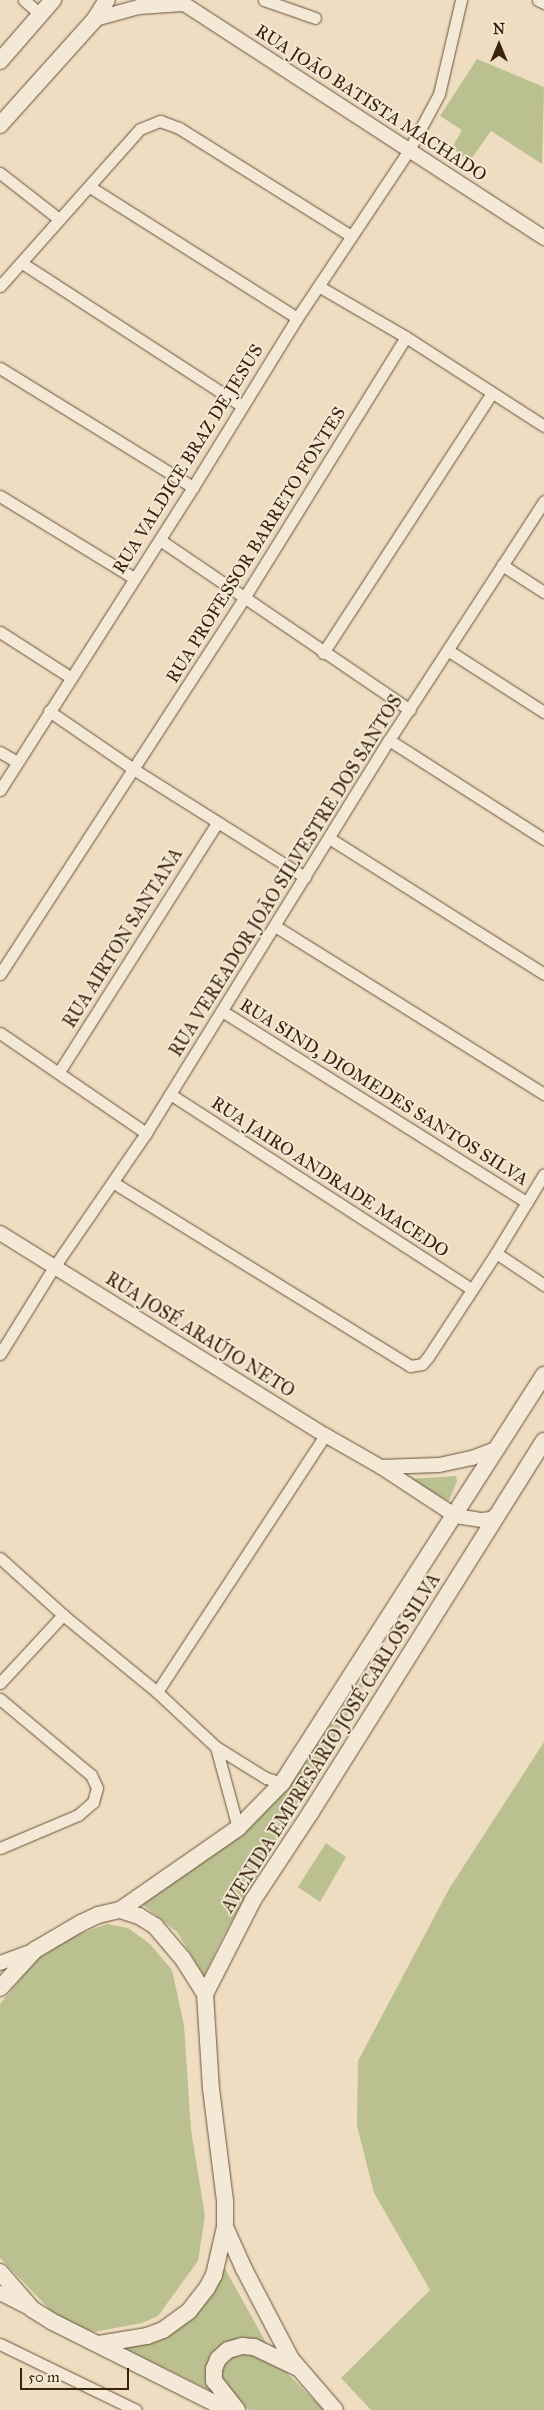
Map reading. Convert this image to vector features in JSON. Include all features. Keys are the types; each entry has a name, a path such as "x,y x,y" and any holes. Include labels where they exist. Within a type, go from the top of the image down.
{"main road":[{"path":"0,61 53,0"},
{"path":"0,125 95,19 107,0"},
{"name":"AVENIDA EMPRESÁRIO JOSÉ CARLOS SILVA","path":"0,1988 35,1950 98,1915 120,1910 238,1828 282,1784 456,1516 496,1449 544,1376"},
{"name":"AVENIDA EMPRESÁRIO JOSÉ CARLOS SILVA","path":"205,1994 252,1900 311,1812 544,1441"},
{"path":"100,2344 147,2336 163,2330 189,2311 207,2288 214,2275 225,2227 225,2200 211,2089 205,1994 183,1959 160,1931 139,1916 120,1910"},
{"path":"225,2227 266,2313 298,2368 335,2410"},
{"path":"0,2272 32,2309 69,2332 100,2344 228,2410"},
{"path":"237,2410 214,2381 214,2369 218,2359 228,2350 242,2346 254,2347 298,2368"}],"street":[{"path":"24,0 40,15"},
{"path":"264,0 315,18"},
{"name":"RUA VALDICE BRAZ DE JESUS","path":"0,790 70,677 160,540 297,318 409,150 439,94 461,0"},
{"path":"538,0 544,3"},
{"path":"95,19 139,7 184,2"},
{"name":"RUA JOÃO BATISTA MACHADO","path":"184,2 544,238"},
{"path":"0,286 140,129 160,120 179,128 351,236"},
{"path":"0,173 59,219"},
{"path":"90,187 297,318"},
{"path":"22,263 242,406"},
{"path":"320,286 406,337 491,394 544,426"},
{"name":"RUA PROFESSOR BARRETO FONTES","path":"0,974 135,770 406,337"},
{"path":"0,368 193,487"},
{"path":"323,653 491,394"},
{"path":"0,496 134,578"},
{"name":"RUA VEREADOR JOÃO SILVESTRE DOS SANTOS","path":"0,1354 54,1267 114,1183 146,1133 390,740 544,501"},
{"path":"160,540 323,653 410,710"},
{"path":"502,565 544,592"},
{"path":"0,632 70,677"},
{"path":"449,651 544,712"},
{"path":"49,710 135,770 305,878"},
{"path":"390,740 544,839"},
{"path":"0,752 16,762"},
{"name":"RUA AIRTON SANTANA","path":"59,1072 217,823"},
{"path":"329,838 544,974"},
{"path":"275,926 544,1094"},
{"name":"RUA SIND, DIOMEDES SANTOS SILVA","path":"222,1011 527,1202"},
{"path":"0,1033 146,1133"},
{"name":"RUA JAIRO ANDRADE MACEDO","path":"170,1094 472,1289"},
{"path":"114,1183 410,1366 417,1366 426,1360 496,1253 544,1174"},
{"name":"RUA JOSÉ ARAÚJO NETO","path":"0,1233 325,1436 381,1467 456,1516"},
{"path":"496,1253 544,1285"},
{"path":"157,1692 325,1436"},
{"path":"381,1467 447,1464 472,1458 496,1449"},
{"path":"456,1516 482,1520 491,1519 498,1514"},
{"path":"0,1558 63,1615 157,1692 216,1747 266,1778 282,1784"},
{"path":"0,1683 63,1615"},
{"path":"0,1699 91,1775 97,1788 93,1802 78,1814 3,1843"},
{"path":"216,1747 238,1828"},
{"path":"1,1960 35,1950"},
{"path":"0,2293 32,2309"},
{"path":"0,2344 136,2410"}],"green space":[{"path":"477,59 544,87 542,164 491,131 469,162 452,148 462,130 440,116"},
{"path":"456,1476 457,1481 449,1501 407,1479"},
{"path":"383,1651 223,1937 204,1976 177,1932 142,1904 289,1783"},
{"path":"544,1742 544,2410 371,2410 341,2378 430,2290 374,2193 357,2126 358,2061 449,1889"},
{"path":"326,1843 346,1857 320,1902 298,1887"},
{"path":"107,1924 128,1928 150,1944 172,1970 184,2025 191,2130 205,2216 198,2261 158,2316 142,2323 94,2332 58,2318 0,2258 0,2004 37,1959 74,1936"},
{"path":"219,2258 278,2364 324,2410 250,2410 124,2348 174,2327"}]}
